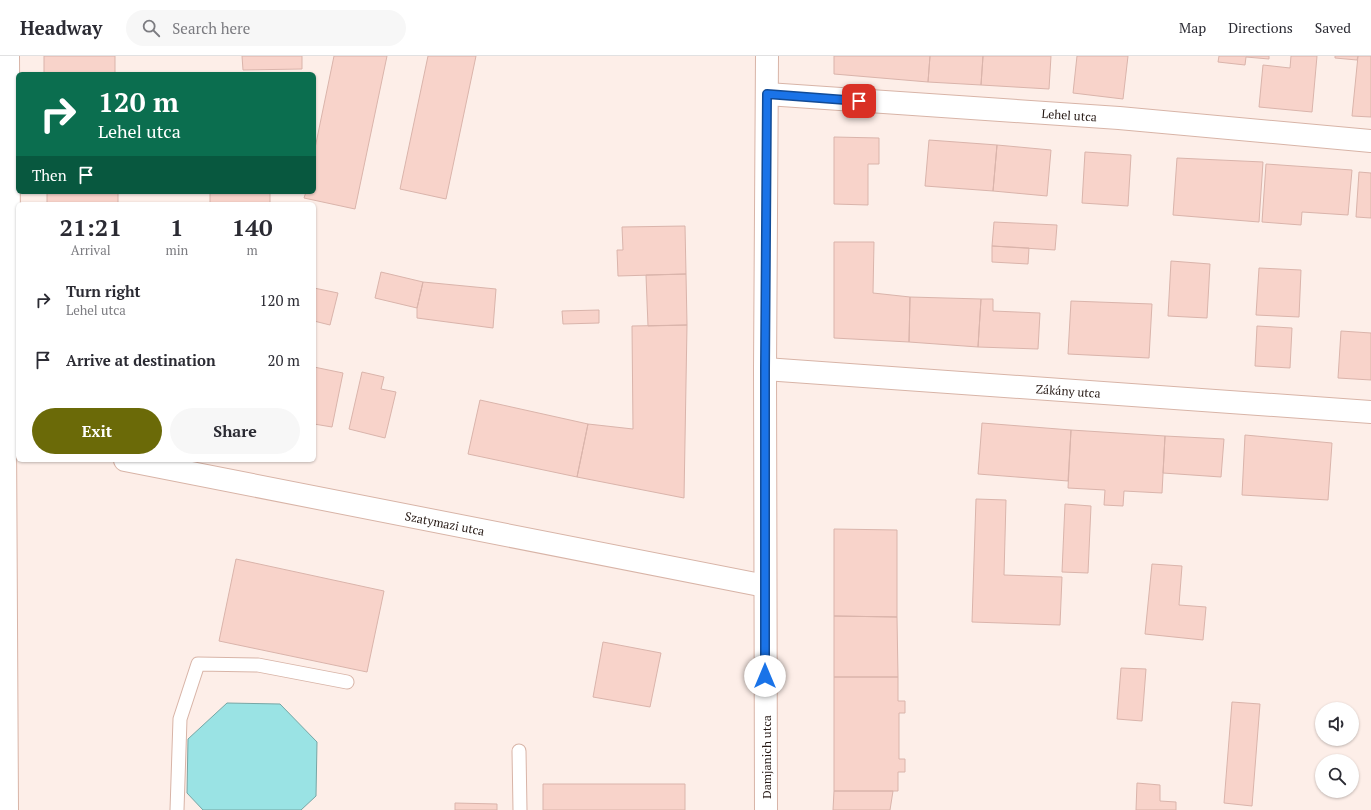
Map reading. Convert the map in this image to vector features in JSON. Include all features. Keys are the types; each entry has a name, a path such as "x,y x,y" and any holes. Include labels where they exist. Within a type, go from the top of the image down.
{"street":[{"path":"7,810 8,437 4,225 8,56"},
{"name":"Damjanich utca","path":"766,810 765,369 767,56"},
{"name":"Lehel utca","path":"767,94 1119,118 1371,141"},
{"name":"Zákány utca","path":"765,369 1371,412"},
{"name":"Szatymazi utca","path":"135,462 765,586"}],"lane":[{"path":"177,810 180,719 198,664 258,664 347,682"},
{"path":"519,751 520,810"}],"water":[{"path":"227,703 280,704 317,742 316,796 301,810 203,810 187,793 188,739"}],"building":[{"path":"44,56 115,56 115,72 44,72"},
{"path":"242,56 302,56 302,69 243,70"},
{"path":"334,56 387,56 355,209 304,198 305,194 316,194 316,143"},
{"path":"428,56 476,56 446,199 400,189"},
{"path":"834,56 930,56 928,82 834,74"},
{"path":"930,56 983,56 981,85 928,82"},
{"path":"983,56 1051,56 1049,89 981,85"},
{"path":"1077,56 1128,56 1123,99 1073,93"},
{"path":"1219,56 1269,56 1269,59 1246,57 1245,65 1218,62"},
{"path":"1291,56 1317,56 1312,112 1259,107 1263,65 1290,68"},
{"path":"1335,56 1358,56 1357,60 1335,58"},
{"path":"1358,56 1371,56 1371,117 1352,116"},
{"path":"834,137 879,138 879,164 868,164 868,205 834,204"},
{"path":"929,140 997,145 993,191 925,186"},
{"path":"997,145 1051,150 1047,196 993,191"},
{"path":"1085,152 1131,155 1128,206 1082,203"},
{"path":"1177,158 1263,162 1259,222 1173,215"},
{"path":"1266,164 1352,170 1348,215 1302,212 1301,225 1262,222"},
{"path":"1359,172 1371,173 1371,218 1356,217"},
{"path":"47,194 118,194 118,202 47,202"},
{"path":"210,194 270,194 270,202 210,202"},
{"path":"994,222 1057,225 1055,250 992,246"},
{"path":"685,226 686,274 618,276 617,250 623,250 622,227"},
{"path":"834,242 874,242 873,293 910,297 909,342 834,338"},
{"path":"992,246 1029,248 1028,264 992,262"},
{"path":"1171,261 1210,264 1207,318 1168,316"},
{"path":"1259,268 1301,270 1299,317 1256,315"},
{"path":"381,272 423,282 417,308 375,298"},
{"path":"686,274 687,325 648,326 646,275"},
{"path":"423,282 496,289 493,328 417,318 417,308"},
{"path":"316,288 338,293 330,325 316,322"},
{"path":"910,297 981,299 978,347 909,342"},
{"path":"981,299 993,299 993,311 1040,313 1038,349 978,347"},
{"path":"1071,301 1152,304 1149,358 1068,354"},
{"path":"599,310 599,323 563,324 562,311"},
{"path":"687,325 684,498 577,477 588,424 633,429 632,326"},
{"path":"1257,326 1292,328 1290,368 1255,366"},
{"path":"1341,331 1371,333 1371,380 1338,378"},
{"path":"316,367 343,373 332,427 316,424"},
{"path":"362,372 384,377 381,389 396,392 385,438 349,429"},
{"path":"480,400 588,424 577,477 468,454"},
{"path":"982,423 1071,430 1068,481 978,474"},
{"path":"1071,430 1165,436 1162,493 1124,491 1123,506 1104,505 1105,490 1068,488"},
{"path":"1245,435 1332,443 1328,500 1242,495"},
{"path":"1165,436 1224,439 1221,477 1163,473"},
{"path":"976,499 1006,500 1004,575 1062,577 1060,625 972,622"},
{"path":"1065,504 1091,506 1088,573 1062,572"},
{"path":"834,529 897,530 897,617 834,616"},
{"path":"236,559 384,591 367,672 219,641"},
{"path":"1152,564 1182,566 1179,605 1206,607 1203,640 1145,634"},
{"path":"834,616 897,617 898,677 834,677"},
{"path":"603,642 661,653 650,707 593,697"},
{"path":"1121,668 1146,669 1142,721 1117,719"},
{"path":"834,677 898,677 898,701 905,701 905,713 899,713 899,759 905,759 905,772 898,772 898,791 834,791"},
{"path":"1232,702 1260,704 1252,806 1224,803"},
{"path":"1137,783 1160,785 1160,801 1176,802 1176,810 1136,810"},
{"path":"543,784 685,784 685,810 543,810"},
{"path":"834,791 893,791 890,810 833,810"},
{"path":"455,803 497,804 497,810 455,810"}],"route":[{"path":"765,676 767,94 859,101"}]}
